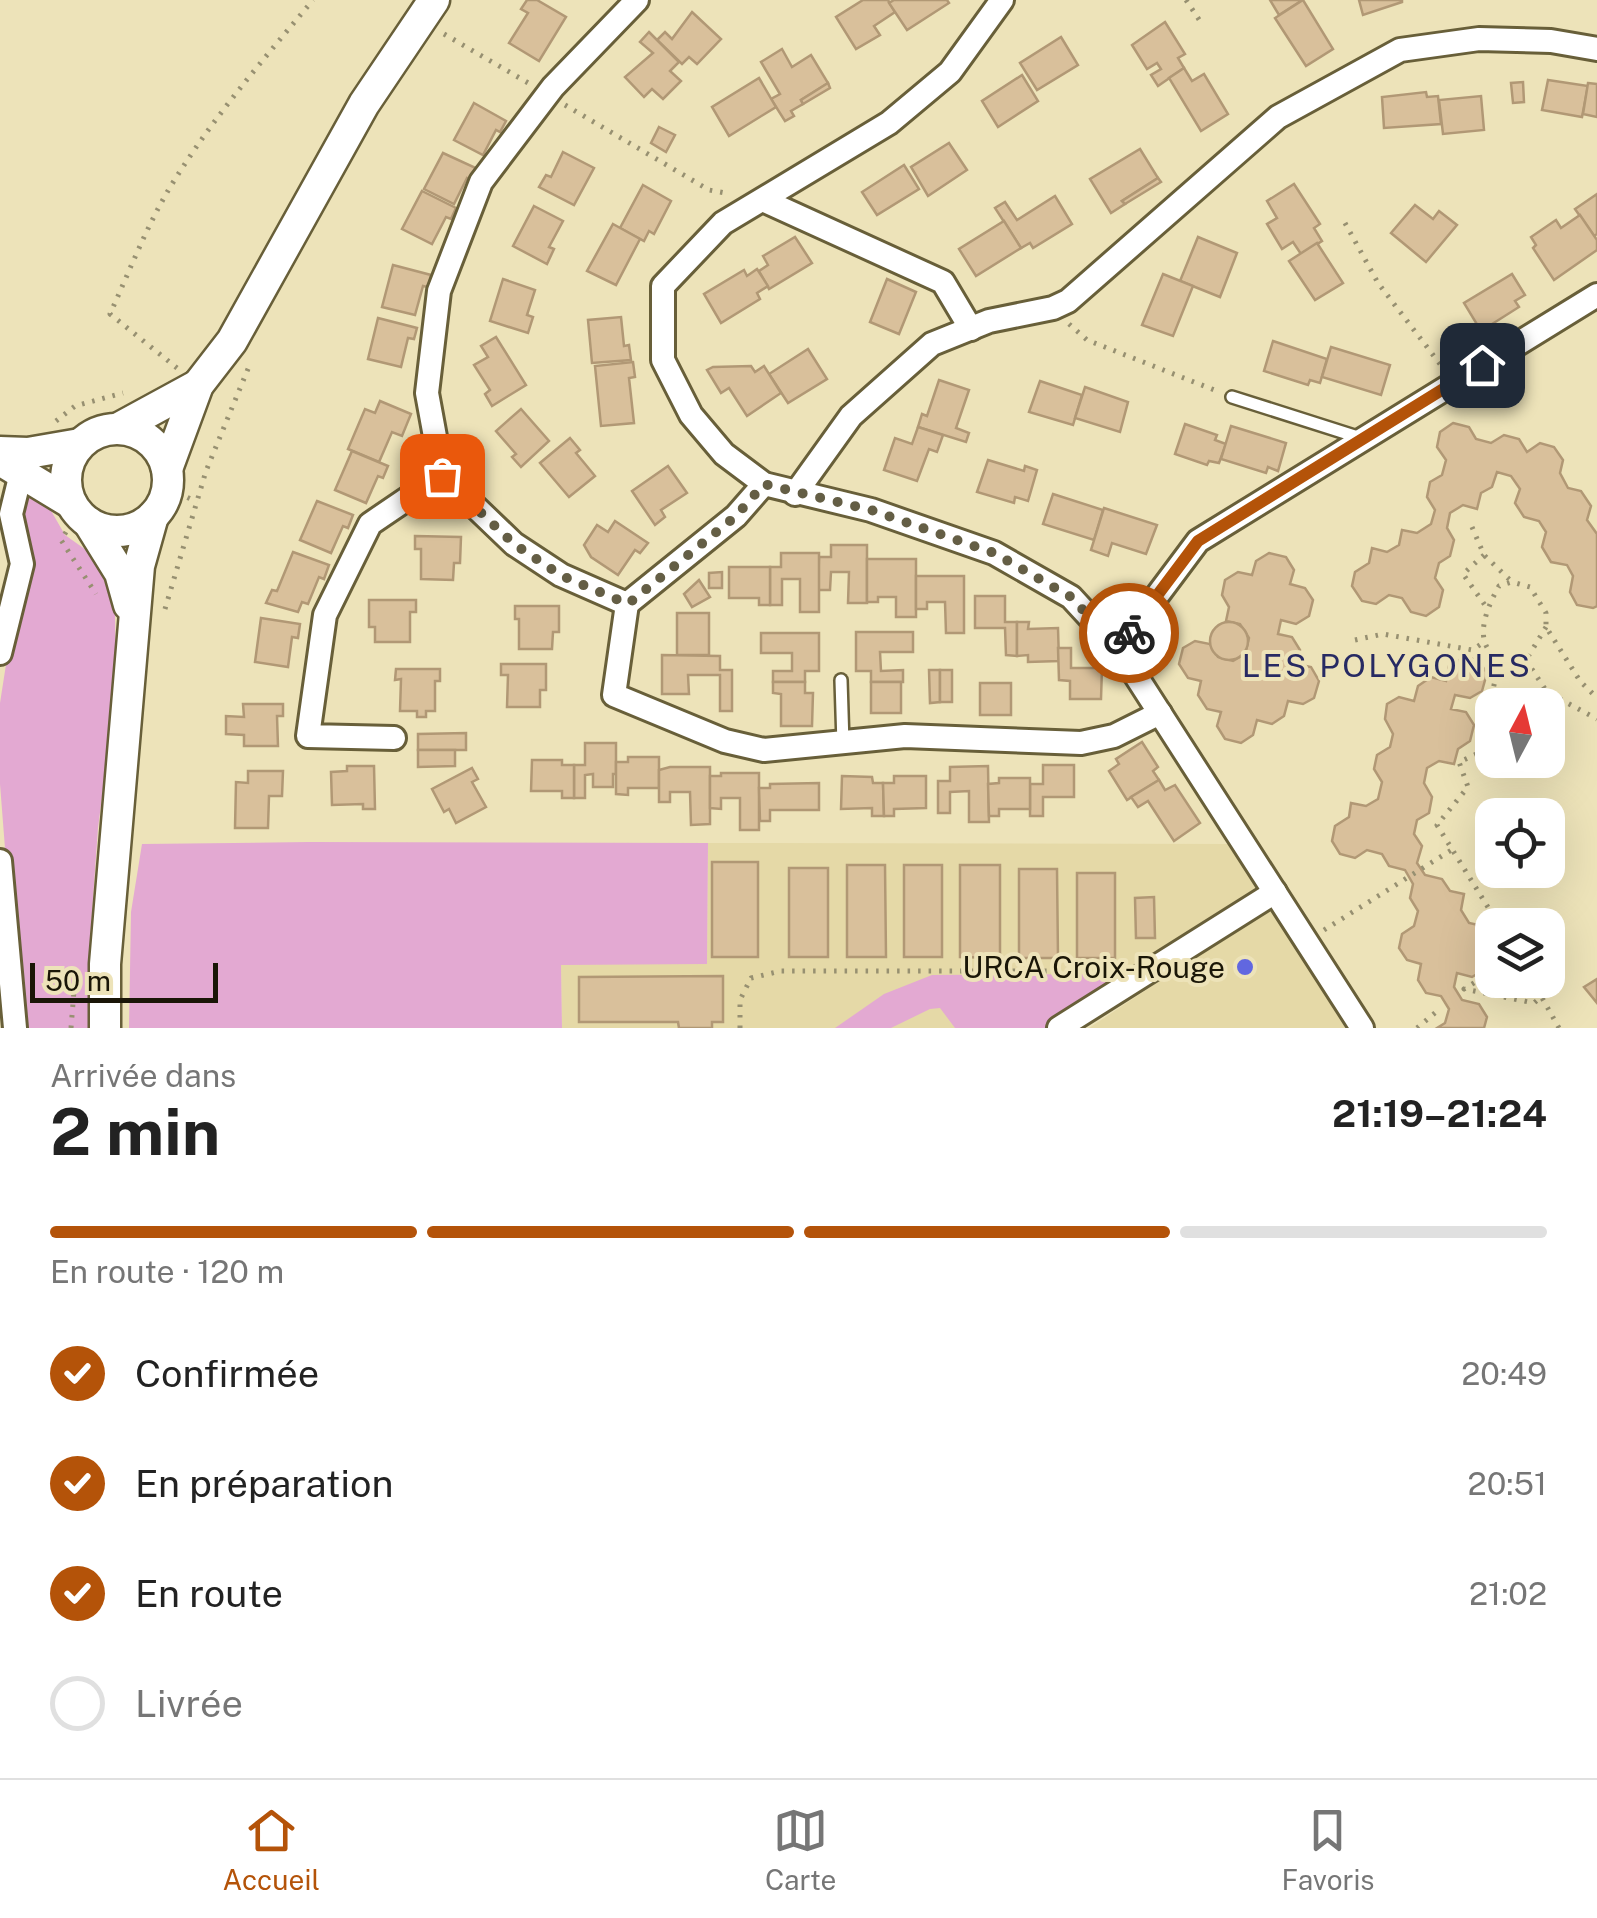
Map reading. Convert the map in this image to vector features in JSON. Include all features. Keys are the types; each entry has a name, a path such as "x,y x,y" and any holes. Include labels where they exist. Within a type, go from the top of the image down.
{"street":[{"path":"628,604 562,576 514,544 442,476 427,393 439,291 481,182 548,95 637,0"},
{"path":"1002,0 950,72 889,123 722,223 663,286 663,360 691,415 724,454 764,484 871,510 994,553 1071,597 1118,648 1362,1028"},
{"path":"136,630 120,574 80,513 66,472 80,444 91,435 118,428 185,373 232,342 364,104 426,9"},
{"path":"795,494 850,416 932,344 989,321 1053,308 1068,301 1278,117 1400,50 1478,39 1552,41 1597,49"},
{"path":"763,200 943,282 971,329"},
{"path":"1118,648 1198,541 1597,294"},
{"path":"7,462 105,530 139,526 163,503 185,373"},
{"path":"118,428 147,438 158,448 168,478"},
{"path":"7,462 80,444"},
{"path":"0,653 22,564 11,514 7,462"},
{"path":"394,738 308,736 325,615 370,524 442,476"},
{"path":"764,484 736,516 628,604 614,695 725,741 764,750 904,736 1081,743 1114,736 1160,713"},
{"path":"105,1028 105,964 139,566 153,516"},
{"path":"0,861 15,1028"},
{"path":"1059,1028 1275,892"}],"lane":[{"path":"1232,397 1361,438"},
{"path":"842,680 843,744"}],"path":[{"path":"234,404 185,373 110,314 182,169 226,104 313,0"},
{"path":"1186,0 1200,21"},
{"path":"426,9 548,95 709,190 763,200"},
{"path":"1345,223 1378,283 1454,383"},
{"path":"1053,308 1087,340 1232,397"},
{"path":"76,406 131,392"},
{"path":"168,478 198,502"},
{"path":"1472,527 1484,555 1512,582 1530,587 1546,613 1546,627 1526,660 1509,664 1489,650 1486,641 1488,608 1500,586 1512,582"},
{"path":"62,540 104,610"},
{"path":"1484,555 1462,574 1488,608"},
{"path":"1546,627 1580,681 1597,698"},
{"path":"1355,640 1384,634 1472,650 1486,641"},
{"path":"1488,908 1437,825 1468,787 1458,762 1479,753 1500,658"},
{"path":"1526,660 1547,692 1597,719"},
{"path":"1307,942 1452,849"},
{"path":"71,1028 76,959"},
{"path":"740,1028 740,1000 751,978 781,971 1132,970 1140,976"},
{"path":"1509,998 1534,1003 1540,998"},
{"path":"1543,998 1559,1028"},
{"path":"1417,1028 1436,1012"}],"shaded area":[{"path":"27,487 46,502 65,535 96,557 115,612 116,687 98,828 89,1028 19,1028 0,784 0,703 15,607 18,530"},
{"path":"708,843 1229,844 1256,887 1251,899 1048,1028 562,1028 561,964 707,964"},
{"path":"708,843 707,964 561,965 562,1028 129,1028 131,912 142,844"},
{"name":"URCA Croix-Rouge","path":"1271,907 1346,1028 1089,1028"},
{"path":"932,975 1130,975 1048,1028 955,1028 940,1008 891,1028 835,1028 884,994"}],"building":[{"path":"527,0 537,0 566,17 539,61 509,43 528,13 521,9"},
{"path":"863,0 888,0 895,12 874,26 880,35 856,49 836,17"},
{"path":"1270,0 1300,0 1301,1 1279,15"},
{"path":"1303,0 1333,49 1306,66 1275,18"},
{"path":"1359,0 1402,0 1402,2 1363,15"},
{"path":"889,3 949,3 907,30"},
{"path":"692,12 721,39 697,64 689,57 682,64 657,40 665,32 672,39"},
{"path":"1165,22 1185,54 1178,58 1184,68 1158,86 1151,75 1161,69 1157,63 1147,69 1132,45"},
{"path":"649,32 679,62 670,71 681,81 663,99 652,89 644,97 625,77 653,53 640,42"},
{"path":"1061,37 1078,65 1037,90 1020,63"},
{"path":"782,49 792,67 811,55 828,83 801,100 803,104 791,111 794,116 785,121 771,99 780,94 761,62"},
{"path":"1184,68 1192,81 1204,74 1228,114 1201,131 1169,78"},
{"path":"1022,75 1038,101 998,127 982,101"},
{"path":"759,78 776,107 729,136 712,107"},
{"path":"1548,80 1588,86 1582,117 1542,110"},
{"path":"1523,82 1524,102 1513,103 1511,83"},
{"path":"828,83 830,88 803,104 801,100"},
{"path":"1588,83 1597,84 1597,117 1583,114"},
{"path":"1426,92 1427,97 1438,96 1441,124 1384,128 1382,97"},
{"path":"1481,96 1484,130 1443,134 1439,100"},
{"path":"474,103 506,121 500,132 496,130 483,155 454,140"},
{"path":"659,127 675,135 666,152 651,143"},
{"path":"949,143 967,170 928,196 911,167"},
{"path":"1140,149 1158,178 1122,201 1125,204 1111,213 1090,179"},
{"path":"563,152 594,168 574,205 539,187 546,175 551,177"},
{"path":"443,153 478,169 472,181 467,178 454,204 424,189"},
{"path":"904,165 919,189 877,215 862,192"},
{"path":"1158,178 1161,182 1125,204 1122,201"},
{"path":"1294,184 1320,224 1314,228 1322,241 1301,254 1293,242 1282,249 1267,224 1277,218 1267,201"},
{"path":"643,185 671,201 654,234 649,231 644,241 620,228"},
{"path":"422,191 456,208 451,219 446,217 432,244 402,229"},
{"path":"1597,194 1597,234 1594,236 1575,209"},
{"path":"1055,196 1072,224 1033,248 1030,243 1021,248 995,208 1005,202 1017,220"},
{"path":"1415,205 1433,219 1439,211 1457,225 1426,262 1391,233"},
{"path":"534,206 563,221 549,247 554,249 547,264 513,246"},
{"path":"1580,215 1597,240 1597,250 1554,280 1533,248 1536,245 1531,237 1556,220 1561,228"},
{"path":"1004,221 1021,248 976,276 959,249"},
{"path":"613,224 640,239 616,285 587,271"},
{"path":"795,237 812,263 769,289 759,271 768,265 763,256"},
{"path":"1198,237 1237,253 1220,297 1180,281"},
{"path":"1317,243 1343,283 1315,300 1289,261"},
{"path":"393,265 431,275 428,287 423,286 415,315 382,307"},
{"path":"757,269 768,286 757,293 760,299 721,323 704,294 744,270 747,276"},
{"path":"1163,274 1193,286 1173,336 1142,325"},
{"path":"1512,274 1525,295 1515,301 1519,307 1481,331 1464,303"},
{"path":"503,279 535,290 527,315 533,317 528,333 490,321"},
{"path":"887,279 916,292 899,334 870,322"},
{"path":"621,317 624,346 629,345 631,360 592,363 588,320"},
{"path":"378,318 417,328 414,339 408,338 401,367 368,359"},
{"path":"496,337 526,385 492,406 485,394 490,390 474,365 488,357 481,346"},
{"path":"1273,341 1327,359 1320,383 1310,380 1308,385 1264,371"},
{"path":"1331,347 1390,365 1381,395 1322,377"},
{"path":"808,349 827,379 788,403 769,374"},
{"path":"633,362 635,377 629,378 634,423 601,426 595,366"},
{"path":"751,366 755,372 764,366 781,393 747,416 729,388 721,393 707,370"},
{"path":"939,380 969,390 956,428 969,433 966,442 918,427 922,414 927,416"},
{"path":"1040,381 1082,395 1073,425 1029,412"},
{"path":"1085,387 1128,402 1120,432 1075,418"},
{"path":"380,401 411,414 402,436 392,432 379,462 348,449 365,409 375,413"},
{"path":"521,409 549,441 521,467 512,457 516,454 496,431"},
{"path":"1453,423 1469,427 1476,439 1491,443 1504,435 1519,439 1527,452 1540,443 1554,447 1563,460 1560,473 1568,488 1581,491 1591,506 1587,520 1597,534 1597,606 1577,605 1570,592 1573,576 1567,565 1551,562 1542,547 1546,532 1539,521 1524,517 1515,503 1520,489 1511,476 1497,472 1492,487 1481,493 1477,509 1463,505 1450,513 1447,528 1454,540 1450,556 1439,563 1435,578 1443,590 1439,607 1426,616 1411,612 1402,598 1389,595 1376,604 1362,601 1352,586 1355,572 1369,563 1372,548 1387,552 1399,545 1402,530 1417,533 1431,524 1435,510 1427,497 1430,482 1442,475 1446,460 1437,447 1440,432"},
{"path":"1185,424 1217,435 1215,440 1226,444 1219,463 1209,461 1207,465 1175,454"},
{"path":"1231,426 1286,443 1278,471 1268,467 1266,473 1221,459"},
{"path":"918,427 943,435 937,452 929,449 917,481 884,470 895,438 912,444"},
{"path":"570,438 580,450 576,453 595,476 569,497 540,463"},
{"path":"352,451 388,466 383,478 378,476 366,503 335,490"},
{"path":"988,460 1024,471 1025,466 1037,470 1028,501 1015,497 1014,503 977,492"},
{"path":"668,466 687,493 661,510 665,517 655,525 632,491"},
{"path":"1053,494 1103,510 1094,540 1043,524"},
{"path":"317,501 353,515 348,528 343,526 331,553 300,540"},
{"path":"1104,508 1157,525 1146,554 1112,543 1108,556 1091,550"},
{"path":"615,521 648,543 640,553 635,550 618,575 591,557 584,545 597,525 608,532"},
{"path":"415,536 461,537 460,563 454,563 453,580 421,579 421,549 415,549"},
{"path":"831,545 867,545 867,603 848,603 849,572 831,572 830,590 818,590 819,557 831,557"},
{"path":"293,552 329,565 324,579 319,577 308,604 302,602 298,612 266,603 272,590 277,591"},
{"path":"781,553 819,553 819,612 800,612 800,579 782,579 782,605 770,605 770,567 781,567"},
{"path":"1269,553 1286,557 1294,570 1290,584 1305,588 1313,600 1309,616 1296,624 1281,620 1278,634 1292,637 1300,650 1297,664 1311,667 1319,681 1314,698 1303,704 1288,701 1284,716 1272,724 1257,720 1253,735 1241,743 1225,739 1217,726 1221,712 1207,709 1198,695 1201,681 1188,678 1179,664 1183,648 1195,641 1210,644 1218,657 1233,661 1245,654 1249,638 1240,624 1226,621 1229,607 1222,595 1225,580 1238,572 1252,575 1256,561"},
{"path":"867,559 916,559 916,617 896,617 896,597 878,597 878,602 867,602"},
{"path":"729,567 770,567 770,605 759,605 759,598 729,598"},
{"path":"722,572 722,588 709,588 709,573"},
{"path":"916,576 964,576 964,633 946,633 945,602 927,602 927,609 916,609"},
{"path":"699,580 710,597 692,607 684,594"},
{"path":"975,596 1005,596 1005,622 1017,622 1017,656 1006,655 1005,628 975,628"},
{"path":"369,600 416,600 416,612 410,612 410,642 375,642 375,627 369,627"},
{"path":"515,606 559,606 559,632 553,632 552,649 519,649"},
{"path":"677,613 709,613 709,655 677,655"},
{"path":"261,618 300,624 298,638 292,637 288,667 255,662"},
{"path":"1017,622 1029,622 1028,629 1058,628 1059,661 1028,662 1028,655 1017,656"},
{"path":"1229,622 1242,628 1248,641 1242,654 1229,660 1216,654 1210,641 1216,628"},
{"path":"856,632 913,632 913,652 880,652 881,671 903,670 903,682 871,682 871,671 856,671"},
{"path":"761,633 819,633 819,671 805,671 805,682 773,682 773,671 792,671 792,653 761,653"},
{"path":"1058,648 1071,648 1071,668 1102,668 1101,699 1070,699 1070,681 1059,680"},
{"path":"662,655 720,656 720,670 732,670 732,711 720,711 720,675 688,675 689,694 662,694"},
{"path":"1464,657 1478,660 1487,673 1483,688 1475,688 1475,695 1455,695 1451,709 1466,712 1474,725 1470,741 1458,749 1454,764 1439,761 1427,768 1424,783 1432,797 1429,813 1417,820 1414,834 1422,846 1417,863 1425,875 1442,879 1450,891 1464,894 1461,910 1469,923 1475,924 1475,975 1457,973 1454,987 1462,1000 1479,1004 1487,1017 1484,1028 1437,1028 1445,1023 1449,1009 1441,996 1426,993 1418,980 1421,964 1407,960 1399,948 1402,934 1414,926 1418,911 1410,898 1413,884 1405,870 1389,866 1382,854 1367,850 1355,858 1340,854 1332,841 1335,826 1349,817 1351,803 1366,806 1378,799 1382,782 1374,769 1377,755 1390,747 1393,734 1385,719 1387,704 1399,697 1414,701 1418,686 1431,677 1446,681 1449,666"},
{"path":"501,664 546,664 546,690 540,690 540,707 507,707 508,675 501,675"},
{"path":"396,669 440,669 440,681 435,681 435,711 417,717 417,711 400,711 401,679 395,680"},
{"path":"929,670 940,670 940,702 930,703"},
{"path":"940,670 952,670 952,702 940,702"},
{"path":"773,682 805,682 805,693 813,693 812,726 781,726 781,694 773,693"},
{"path":"871,682 901,682 901,713 871,713"},
{"path":"980,683 1011,683 1011,715 980,715"},
{"path":"243,704 283,704 283,716 277,716 278,746 244,746 244,735 226,734 226,716 244,717"},
{"path":"466,733 466,750 418,750 418,734"},
{"path":"1142,742 1158,767 1153,771 1159,780 1127,800 1109,771 1119,764 1116,759"},
{"path":"585,743 616,743 616,774 613,787 593,787 593,774 585,775 585,798 574,798 574,765 585,765"},
{"path":"418,750 455,750 455,766 418,767"},
{"path":"628,757 659,757 659,788 628,788 628,795 616,794 616,762 628,762"},
{"path":"532,760 562,760 562,765 574,765 574,798 562,798 562,791 531,791"},
{"path":"1043,765 1074,765 1074,797 1043,797 1043,816 1030,816 1030,784 1043,784"},
{"path":"347,766 374,766 375,809 363,809 363,804 332,805 331,772 347,771"},
{"path":"988,766 989,822 969,822 969,791 950,792 950,813 938,813 938,781 950,781 950,767"},
{"path":"710,767 710,824 691,825 690,792 670,792 670,802 659,802 659,770"},
{"path":"472,768 478,779 472,782 486,807 456,823 449,809 444,812 432,789"},
{"path":"248,771 283,771 282,796 269,796 268,828 235,828 236,782 248,783"},
{"path":"759,773 759,830 740,830 740,798 721,798 721,809 710,808 710,776"},
{"path":"842,776 872,777 873,783 883,783 884,816 872,816 872,808 841,809"},
{"path":"894,776 926,776 926,808 894,809 894,816 884,816 883,783 894,783"},
{"path":"999,778 1030,778 1030,809 999,809 999,816 989,816 988,784 999,783"},
{"path":"1159,780 1165,790 1175,785 1200,823 1174,841 1148,801 1138,807 1131,797"},
{"path":"819,783 819,810 770,810 770,821 760,821 759,788 770,788 770,784"},
{"path":"712,862 758,862 758,957 712,957"},
{"path":"847,865 885,865 886,957 847,957"},
{"path":"904,865 942,865 942,957 904,957"},
{"path":"960,865 1000,865 1000,958 960,957"},
{"path":"789,868 828,868 828,957 789,957"},
{"path":"1019,869 1057,869 1058,958 1019,958"},
{"path":"1077,873 1115,873 1115,958 1077,958"},
{"path":"1154,897 1155,938 1136,938 1135,898"},
{"path":"723,976 723,1022 712,1022 712,1028 679,1028 678,1022 579,1022 579,977"},
{"path":"1597,979 1597,1003 1584,987"}],"way so far":[{"path":"442,476 514,544 562,576 628,604 736,516 764,484 871,510 994,553 1071,597 1118,648 1129,633"}],"place":[{"name":"URCA Croix-Rouge","path":"1245,967"}],"district":[{"name":"LES POLYGONES","path":"1387,665"}],"route":[{"path":"1129,633 1198,541 1482,365"}]}
